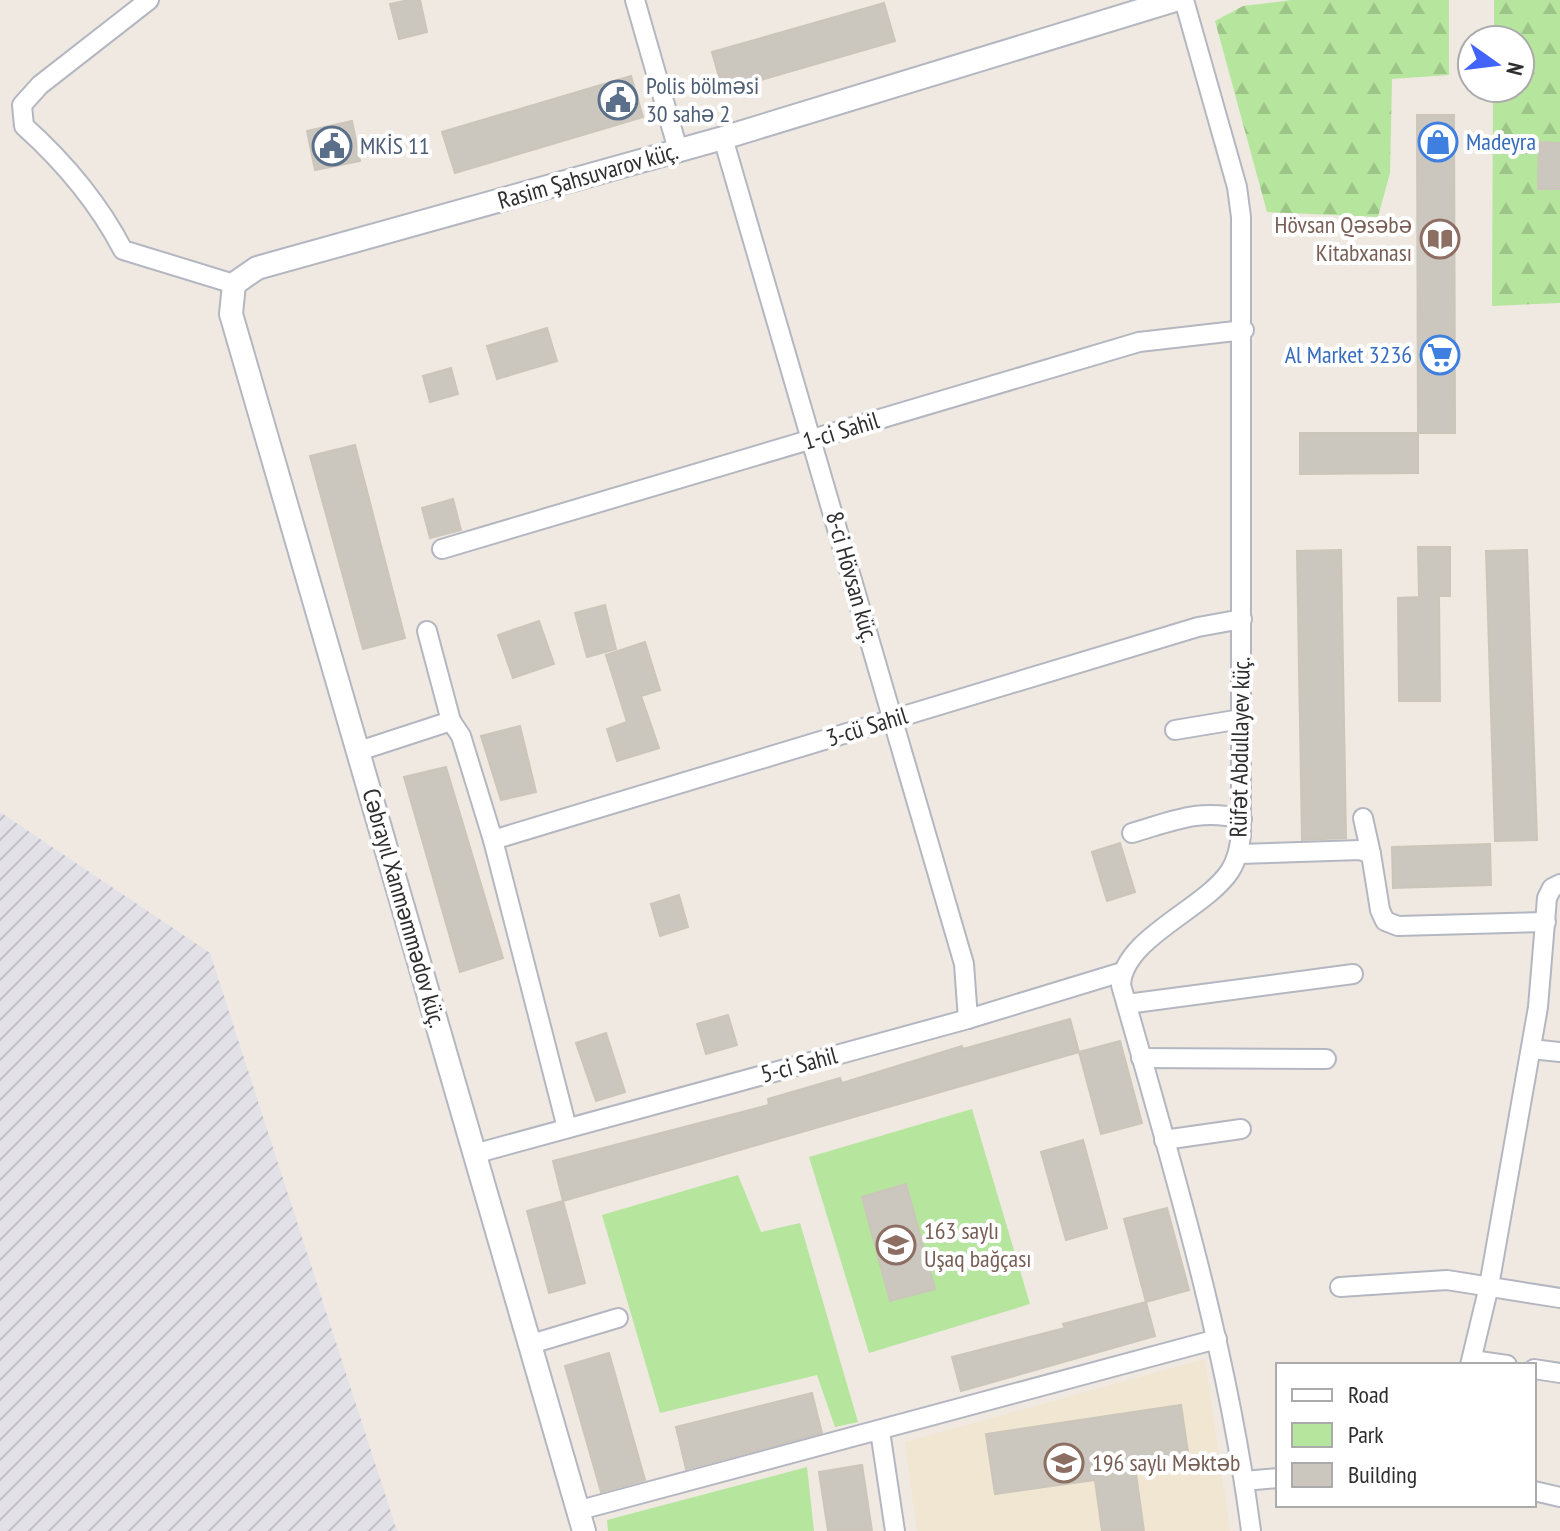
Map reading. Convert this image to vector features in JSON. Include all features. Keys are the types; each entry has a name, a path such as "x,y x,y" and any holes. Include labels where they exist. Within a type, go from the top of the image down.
{"street":[{"path":"149,0 40,85 22,105 24,126 56,155 106,217 123,250 234,284"},
{"path":"635,0 678,150"},
{"name":"Rasim Şahsuvarov küç.","path":"234,284 257,268 723,138 1175,0"},
{"name":"Rüfət Abdullayev küç.","path":"1122,972 1138,950 1223,880 1238,854 1242,819 1244,330 1241,217 1237,187 1184,0"},
{"name":"8-ci Hövsan küç.","path":"723,138 964,964 968,1019"},
{"name":"Cəbrayıl Xanməmmədov küç.","path":"234,284 231,314 582,1520"},
{"name":"1-ci Sahil","path":"442,549 1139,342 1244,330"},
{"name":"3-cü Sahil","path":"493,840 1198,627 1242,619"},
{"path":"427,631 451,721 461,736 493,840 567,1128"},
{"path":"1175,730 1241,719"},
{"path":"359,751 451,721"},
{"path":"1132,833 1198,813 1214,812 1242,819"},
{"path":"1363,818 1380,910 1385,921 1398,926 1546,922"},
{"path":"1238,854 1360,850 1371,854"},
{"path":"1471,1362 1489,1286 1531,1049 1547,898 1552,888 1560,884"},
{"path":"1122,972 1127,1004 1217,1339 1251,1531"},
{"name":"5-ci Sahil","path":"474,1154 968,1019 1122,972"},
{"path":"1127,1004 1353,974"},
{"path":"1531,1049 1560,1052"},
{"path":"1141,1058 1326,1059"},
{"path":"1164,1140 1241,1129"},
{"path":"1340,1287 1447,1280 1560,1298"},
{"path":"531,1344 618,1318"},
{"path":"582,1520 880,1431 1217,1339"},
{"path":"1536,1369 1560,1373"},
{"path":"880,1431 895,1531"},
{"path":"1244,1481 1276,1478"},
{"path":"1536,1491 1560,1497"}],"shaded area":[{"path":"0,812 210,953 397,1531 0,1531"},
{"name":"196 saylı Məktəb","path":"1205,1359 1230,1531 917,1531 905,1442"}],"green space":[{"path":"1292,0 1449,0 1449,75 1392,79 1390,173 1378,217 1267,212 1215,21 1243,6"},
{"path":"1494,0 1560,0 1560,143 1539,142 1560,189 1560,303 1492,306 1493,104 1536,104 1536,24 1494,24"},
{"path":"972,1109 1030,1304 869,1353 809,1157"},
{"path":"738,1175 761,1232 800,1223 858,1422 835,1427 817,1375 660,1413 602,1215"},
{"path":"807,1467 814,1531 608,1531 607,1520"}],"building":[{"path":"420,0 427,32 399,39 390,4"},
{"path":"884,3 895,41 723,91 712,52"},
{"path":"631,76 643,117 455,173 442,132"},
{"path":"1417,115 1454,115 1455,433 1418,433"},
{"path":"352,121 360,161 315,170 307,131"},
{"path":"1539,142 1560,143 1560,189 1538,189"},
{"path":"547,328 557,361 497,379 487,346"},
{"path":"451,368 458,394 430,402 423,376"},
{"path":"1300,433 1418,433 1418,473 1300,474"},
{"path":"355,445 405,638 363,649 310,456"},
{"path":"453,499 461,530 430,538 422,508"},
{"path":"1418,547 1450,547 1450,596 1439,596 1440,701 1399,701 1398,598 1419,597"},
{"path":"1341,550 1346,838 1302,840 1297,551"},
{"path":"1527,550 1537,840 1495,841 1486,551"},
{"path":"605,605 616,649 587,657 575,613"},
{"path":"539,621 554,664 513,678 498,635"},
{"path":"645,642 660,690 641,696 659,748 617,761 607,729 627,722 606,655"},
{"path":"520,726 536,792 501,800 481,736"},
{"path":"446,767 503,958 460,972 404,777"},
{"path":"1120,843 1135,892 1107,901 1092,852"},
{"path":"1490,844 1491,885 1393,888 1392,847"},
{"path":"679,895 688,927 660,936 651,904"},
{"path":"728,1015 737,1045 706,1054 697,1024"},
{"path":"1070,1019 1079,1052 563,1201 553,1161 769,1105 768,1099 840,1078 842,1083 962,1046 963,1049"},
{"path":"606,1033 625,1092 596,1101 576,1043"},
{"path":"1120,1041 1142,1123 1101,1134 1079,1052"},
{"path":"1083,1140 1107,1228 1066,1240 1041,1152"},
{"path":"906,1184 935,1289 890,1301 862,1197"},
{"path":"563,1201 585,1283 549,1293 527,1211"},
{"path":"1167,1208 1189,1290 1146,1302 1124,1219"},
{"path":"1146,1302 1155,1336 961,1391 952,1357 1065,1328 1063,1324"},
{"path":"609,1353 645,1480 601,1492 565,1366"},
{"path":"812,1393 822,1433 686,1469 676,1427"},
{"path":"1181,1405 1188,1452 1134,1460 1144,1531 1102,1531 1095,1480 995,1494 986,1434"},
{"path":"862,1465 872,1531 828,1531 819,1472"}],"place":[{"name":"Polis bölməsi 30 sahə 2","path":"618,100"},
{"name":"Madeyra","path":"1438,142"},
{"name":"MKİS 11","path":"332,146"},
{"name":"Hövsan Qəsəbə Kitabxanası","path":"1440,239"},
{"name":"Al Market 3236","path":"1440,355"},
{"name":"163 saylı Uşaq bağçası","path":"896,1245"},
{"name":"196 saylı Məktəb","path":"1064,1463"}]}
